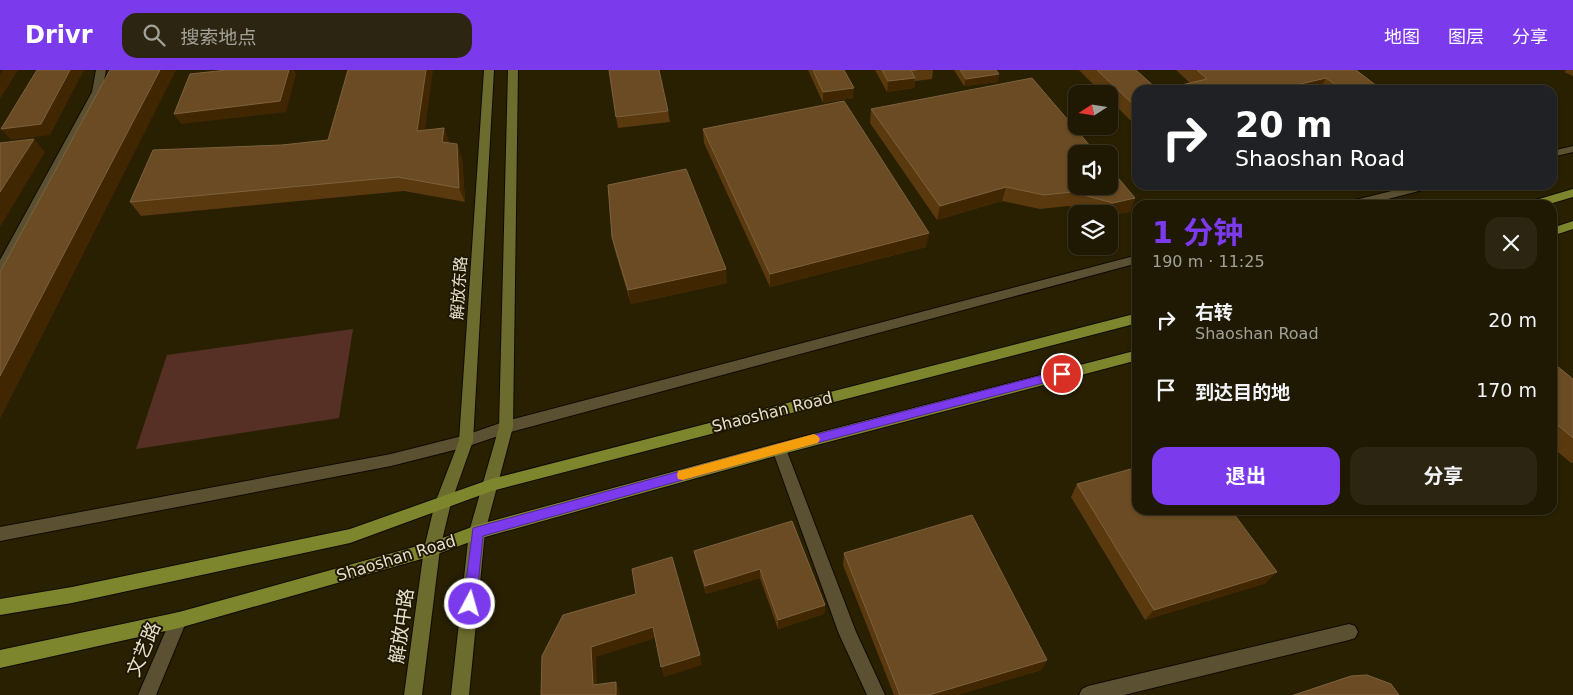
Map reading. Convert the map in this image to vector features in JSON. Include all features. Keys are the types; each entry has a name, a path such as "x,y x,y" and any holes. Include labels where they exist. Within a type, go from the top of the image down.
{"main road":[{"name":"解放东路","path":"443,503 466,441 489,70"},
{"path":"460,695 477,532 506,427 513,70"},
{"path":"1550,200 1573,193"},
{"path":"1557,231 1573,226"},
{"name":"Shaoshan Road","path":"0,607 72,595 350,536 491,485 1132,320"},
{"name":"Shaoshan Road","path":"0,659 179,620 432,549 477,532 779,448 1132,357"},
{"name":"解放中路","path":"413,695 432,549 443,503"}],"street":[{"path":"0,271 97,92 101,70"},
{"path":"1557,153 1573,149"},
{"path":"1371,200 1410,190"},
{"path":"0,534 392,460 466,441 506,427 1132,261"},
{"path":"779,448 848,634 876,695"},
{"name":"文艺路","path":"147,695 179,620"},
{"path":"1088,695 1349,632"}],"shaded area":[{"path":"353,329 339,418 136,449 167,355"}],"building":[{"path":"37,70 70,70 41,124 1,129"},
{"path":"110,70 160,70 0,376 0,272"},
{"path":"227,70 289,70 280,101 174,114 190,74"},
{"path":"348,70 426,70 417,131 444,128 442,142 457,144 459,188 398,177 130,202 153,150 282,145 328,140"},
{"path":"609,70 659,70 668,111 616,117"},
{"path":"813,70 844,70 854,88 823,92"},
{"path":"882,70 911,70 915,78 888,81"},
{"path":"960,70 996,70 999,74 966,79"},
{"path":"1097,70 1136,70 1152,85 1132,85 1132,103 1118,90 1118,85 1113,85"},
{"path":"1197,70 1356,70 1376,85 1336,85 1326,78 1296,85 1181,85 1207,79"},
{"path":"1032,78 1068,120 1068,135 1081,135 1089,145 1068,145 1068,192 1044,195 1006,187 940,206 871,109"},
{"path":"844,101 929,233 770,274 703,129"},
{"path":"34,139 0,192 0,143"},
{"path":"686,169 726,269 628,290 612,237 608,185"},
{"path":"1118,178 1135,198 1113,203 1083,195 1118,195"},
{"path":"1557,366 1573,379 1573,438 1557,424"},
{"path":"1132,469 1132,515 1235,515 1277,572 1154,610 1077,484"},
{"path":"972,515 1047,660 929,695 900,695 844,553"},
{"path":"792,521 825,605 778,620 760,569 705,586 694,551"},
{"path":"672,557 700,655 661,667 653,627 591,647 593,685 616,682 616,695 541,695 542,656 563,615 636,594 632,569"},
{"path":"1367,675 1391,684 1399,695 1294,695 1351,676"}],"slow traffic":[{"path":"683,475 814,439"}],"route":[{"path":"470,604 477,532 779,448 1062,374"}]}
